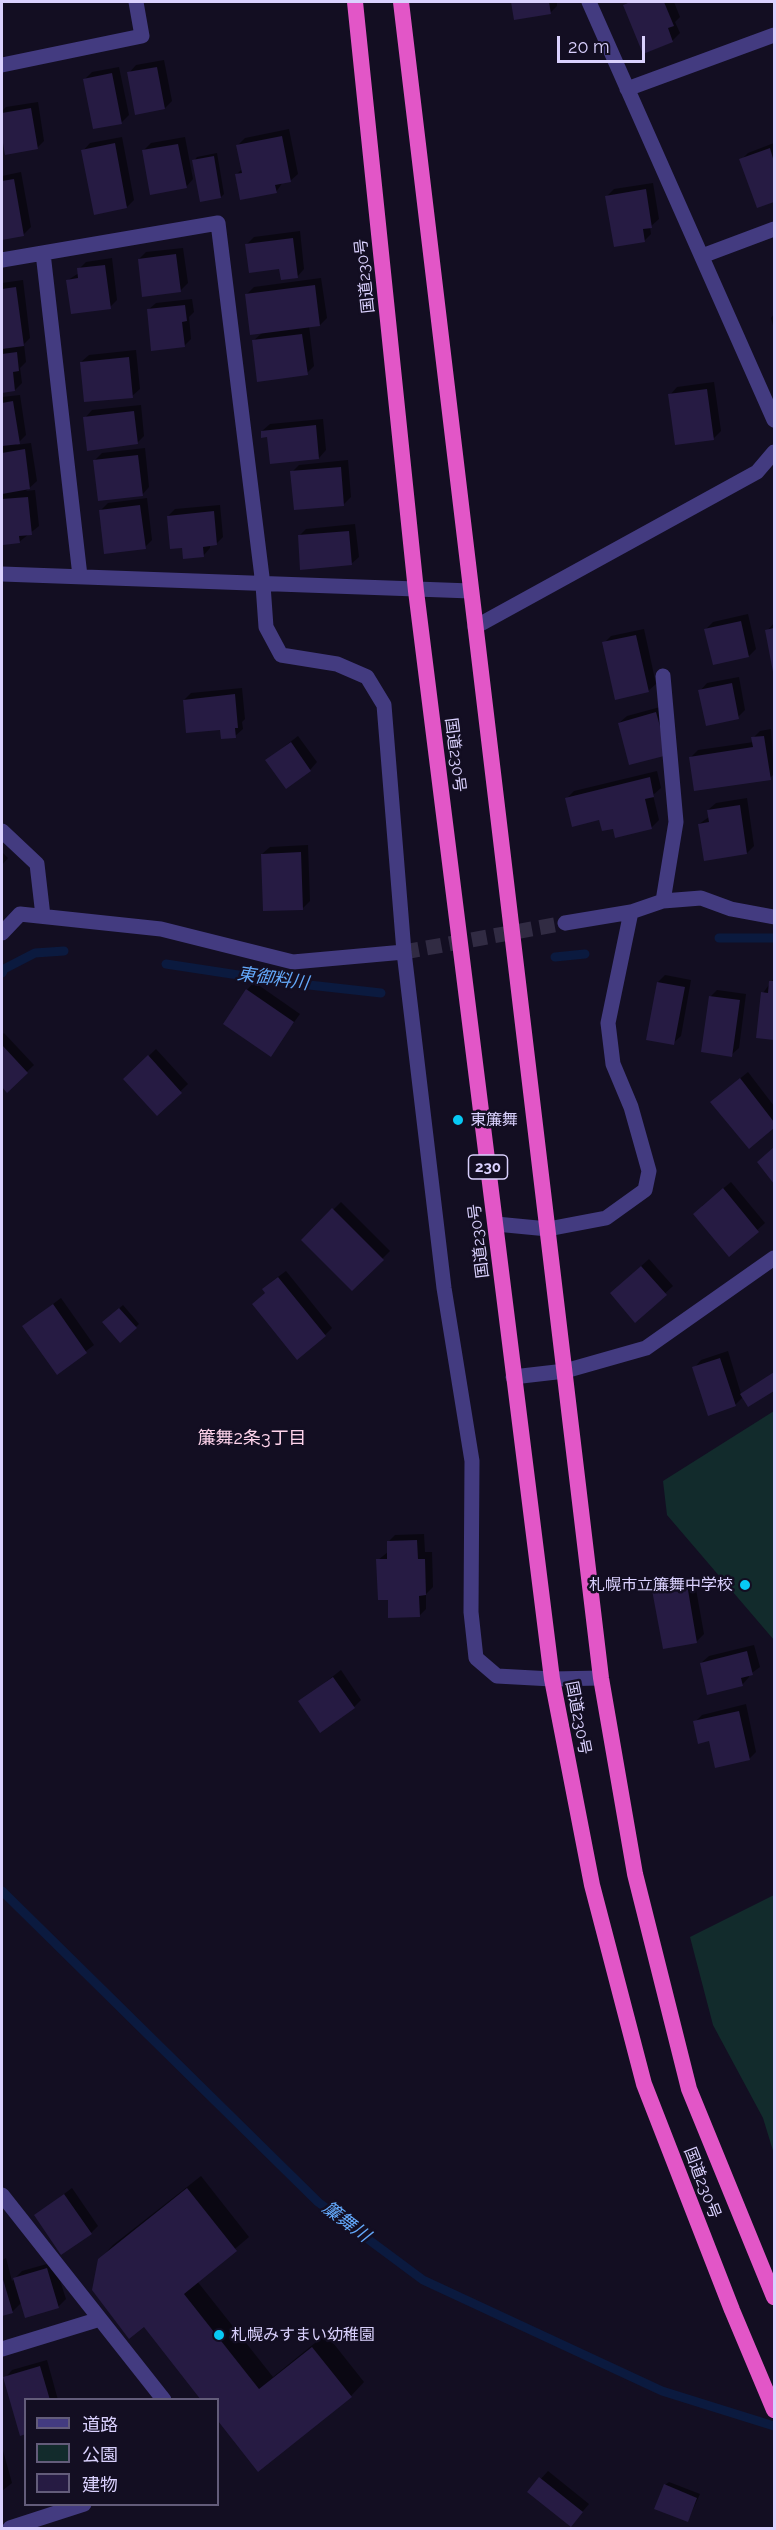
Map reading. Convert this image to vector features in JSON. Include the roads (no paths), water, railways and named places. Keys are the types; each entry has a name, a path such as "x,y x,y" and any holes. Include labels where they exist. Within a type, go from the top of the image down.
{"highway":[{"name":"国道230号","path":"355,2 416,591 552,1679 592,1885 644,2084 732,2310 774,2410"},
{"name":"国道230号","path":"401,2 601,1678 636,1874 689,2089 774,2297"}],"street":[{"path":"2,65 142,36 135,2"},
{"path":"589,2 774,420"},
{"path":"627,89 774,35"},
{"path":"2,260 218,223 263,585 266,627 281,654 337,664 367,677 384,705 404,951 444,1288 472,1461 471,1612 476,1658 496,1676 552,1679 601,1678"},
{"path":"702,256 774,229"},
{"path":"43,253 80,576"},
{"path":"475,627 757,472 774,452"},
{"path":"2,574 416,591 471,591"},
{"path":"663,676 676,822 663,901"},
{"path":"2,831 37,864 43,916"},
{"path":"565,924 631,912 663,901 701,898 731,909 774,917"},
{"path":"496,1224 548,1229 606,1218 645,1190 650,1172 631,1107 613,1064 608,1023 631,912"},
{"path":"2,933 20,914 161,929 293,963 404,951"},
{"path":"513,1377 565,1371 646,1348 774,1258"},
{"path":"2,2195 162,2398"},
{"path":"2,2349 100,2319"},
{"path":"10,2529 81,2506"}],"waterway":[{"name":"東御料川","path":"719,938 774,938"},
{"name":"東御料川","path":"2,973 4,969 35,953 64,951"},
{"name":"東御料川","path":"555,957 585,954"},
{"name":"東御料川","path":"166,964 291,983 381,993"},
{"name":"簾舞川","path":"2,1891 318,2202 423,2280 662,2391 774,2426"}],"tunnel":[{"path":"404,952 565,923"}],"place":[{"name":"東簾舞","path":"458,1120"},
{"name":"札幌市立簾舞中学校","path":"745,1585"},
{"name":"札幌みすまい幼稚園","path":"219,2335"}],"district":[{"name":"簾舞2条3丁目","path":"252,1439"}]}
